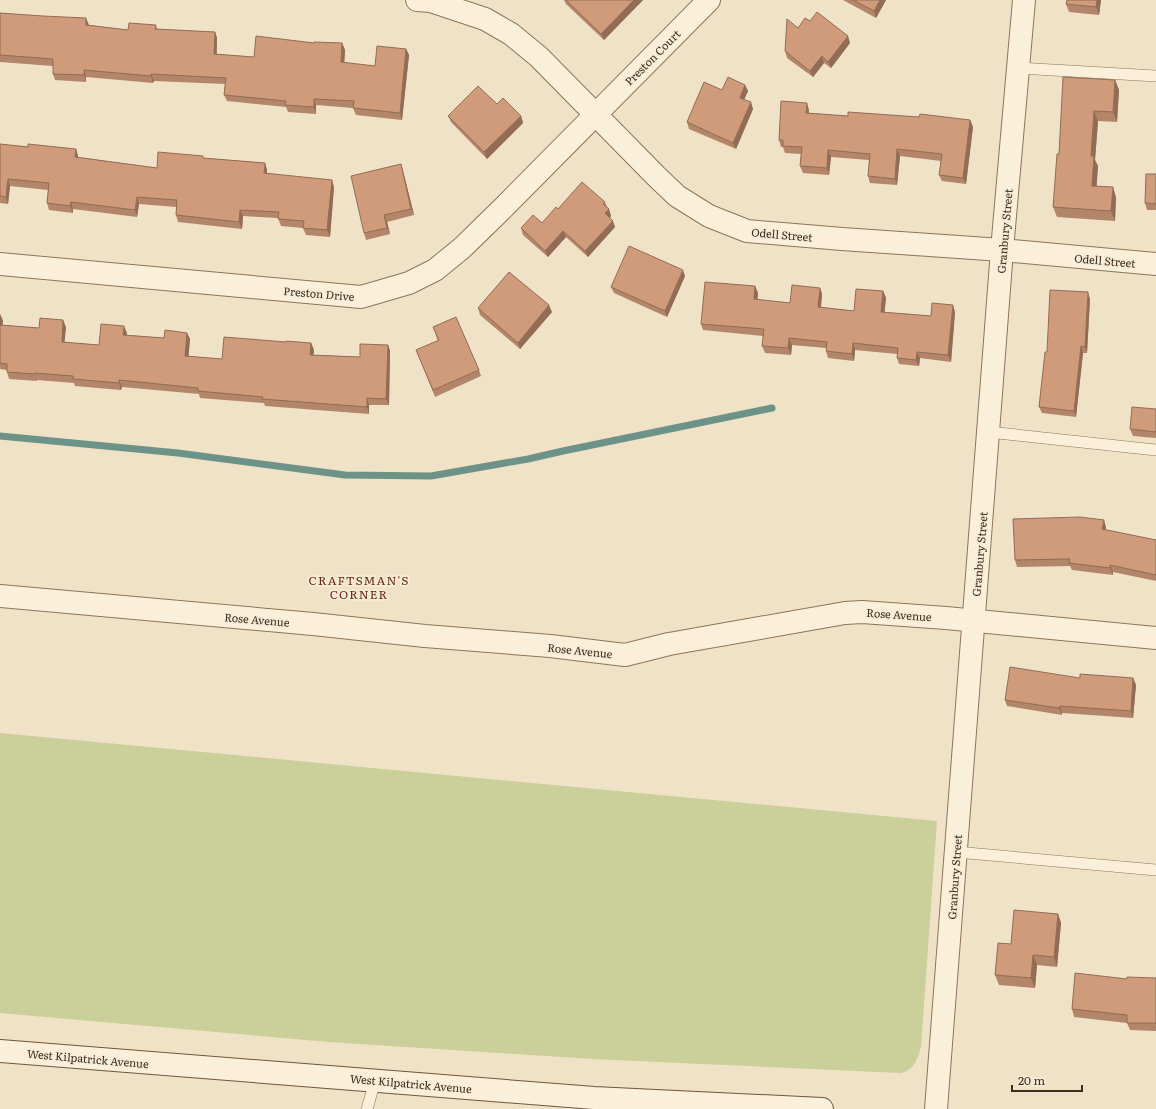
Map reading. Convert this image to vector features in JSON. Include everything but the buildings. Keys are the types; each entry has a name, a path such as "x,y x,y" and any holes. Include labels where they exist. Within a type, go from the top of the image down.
{"street":[{"name":"Odell Street","path":"417,0 431,1 485,19 511,34 539,57 595,115 678,196 708,216 747,231 1002,250 1156,264"},
{"name":"Preston Court","path":"595,115 709,0"},
{"name":"Granbury Street","path":"936,1109 1002,250 1024,0"},
{"name":"Preston Drive","path":"0,264 362,297 409,283 435,270 462,248 595,115"},
{"name":"Rose Avenue","path":"0,596 313,624 426,636 550,646 625,655 670,644 845,613 862,612 974,620 1156,638"},
{"name":"West Kilpatrick Avenue","path":"0,1051 376,1081 593,1103 822,1109"}],"lane":[{"path":"1018,68 1156,76"},
{"path":"989,432 1156,450"},
{"path":"956,852 1156,870"},
{"path":"367,1109 376,1081"}],"green space":[{"path":"0,733 937,821 921,1047 918,1056 915,1063 909,1069 901,1073 592,1059 329,1042 0,1013"}],"waterway":[{"path":"0,436 178,453 345,475 431,476 528,459 772,408"}],"district":[{"name":"CRAFTSMAN'S CORNER","path":"359,587"}]}
